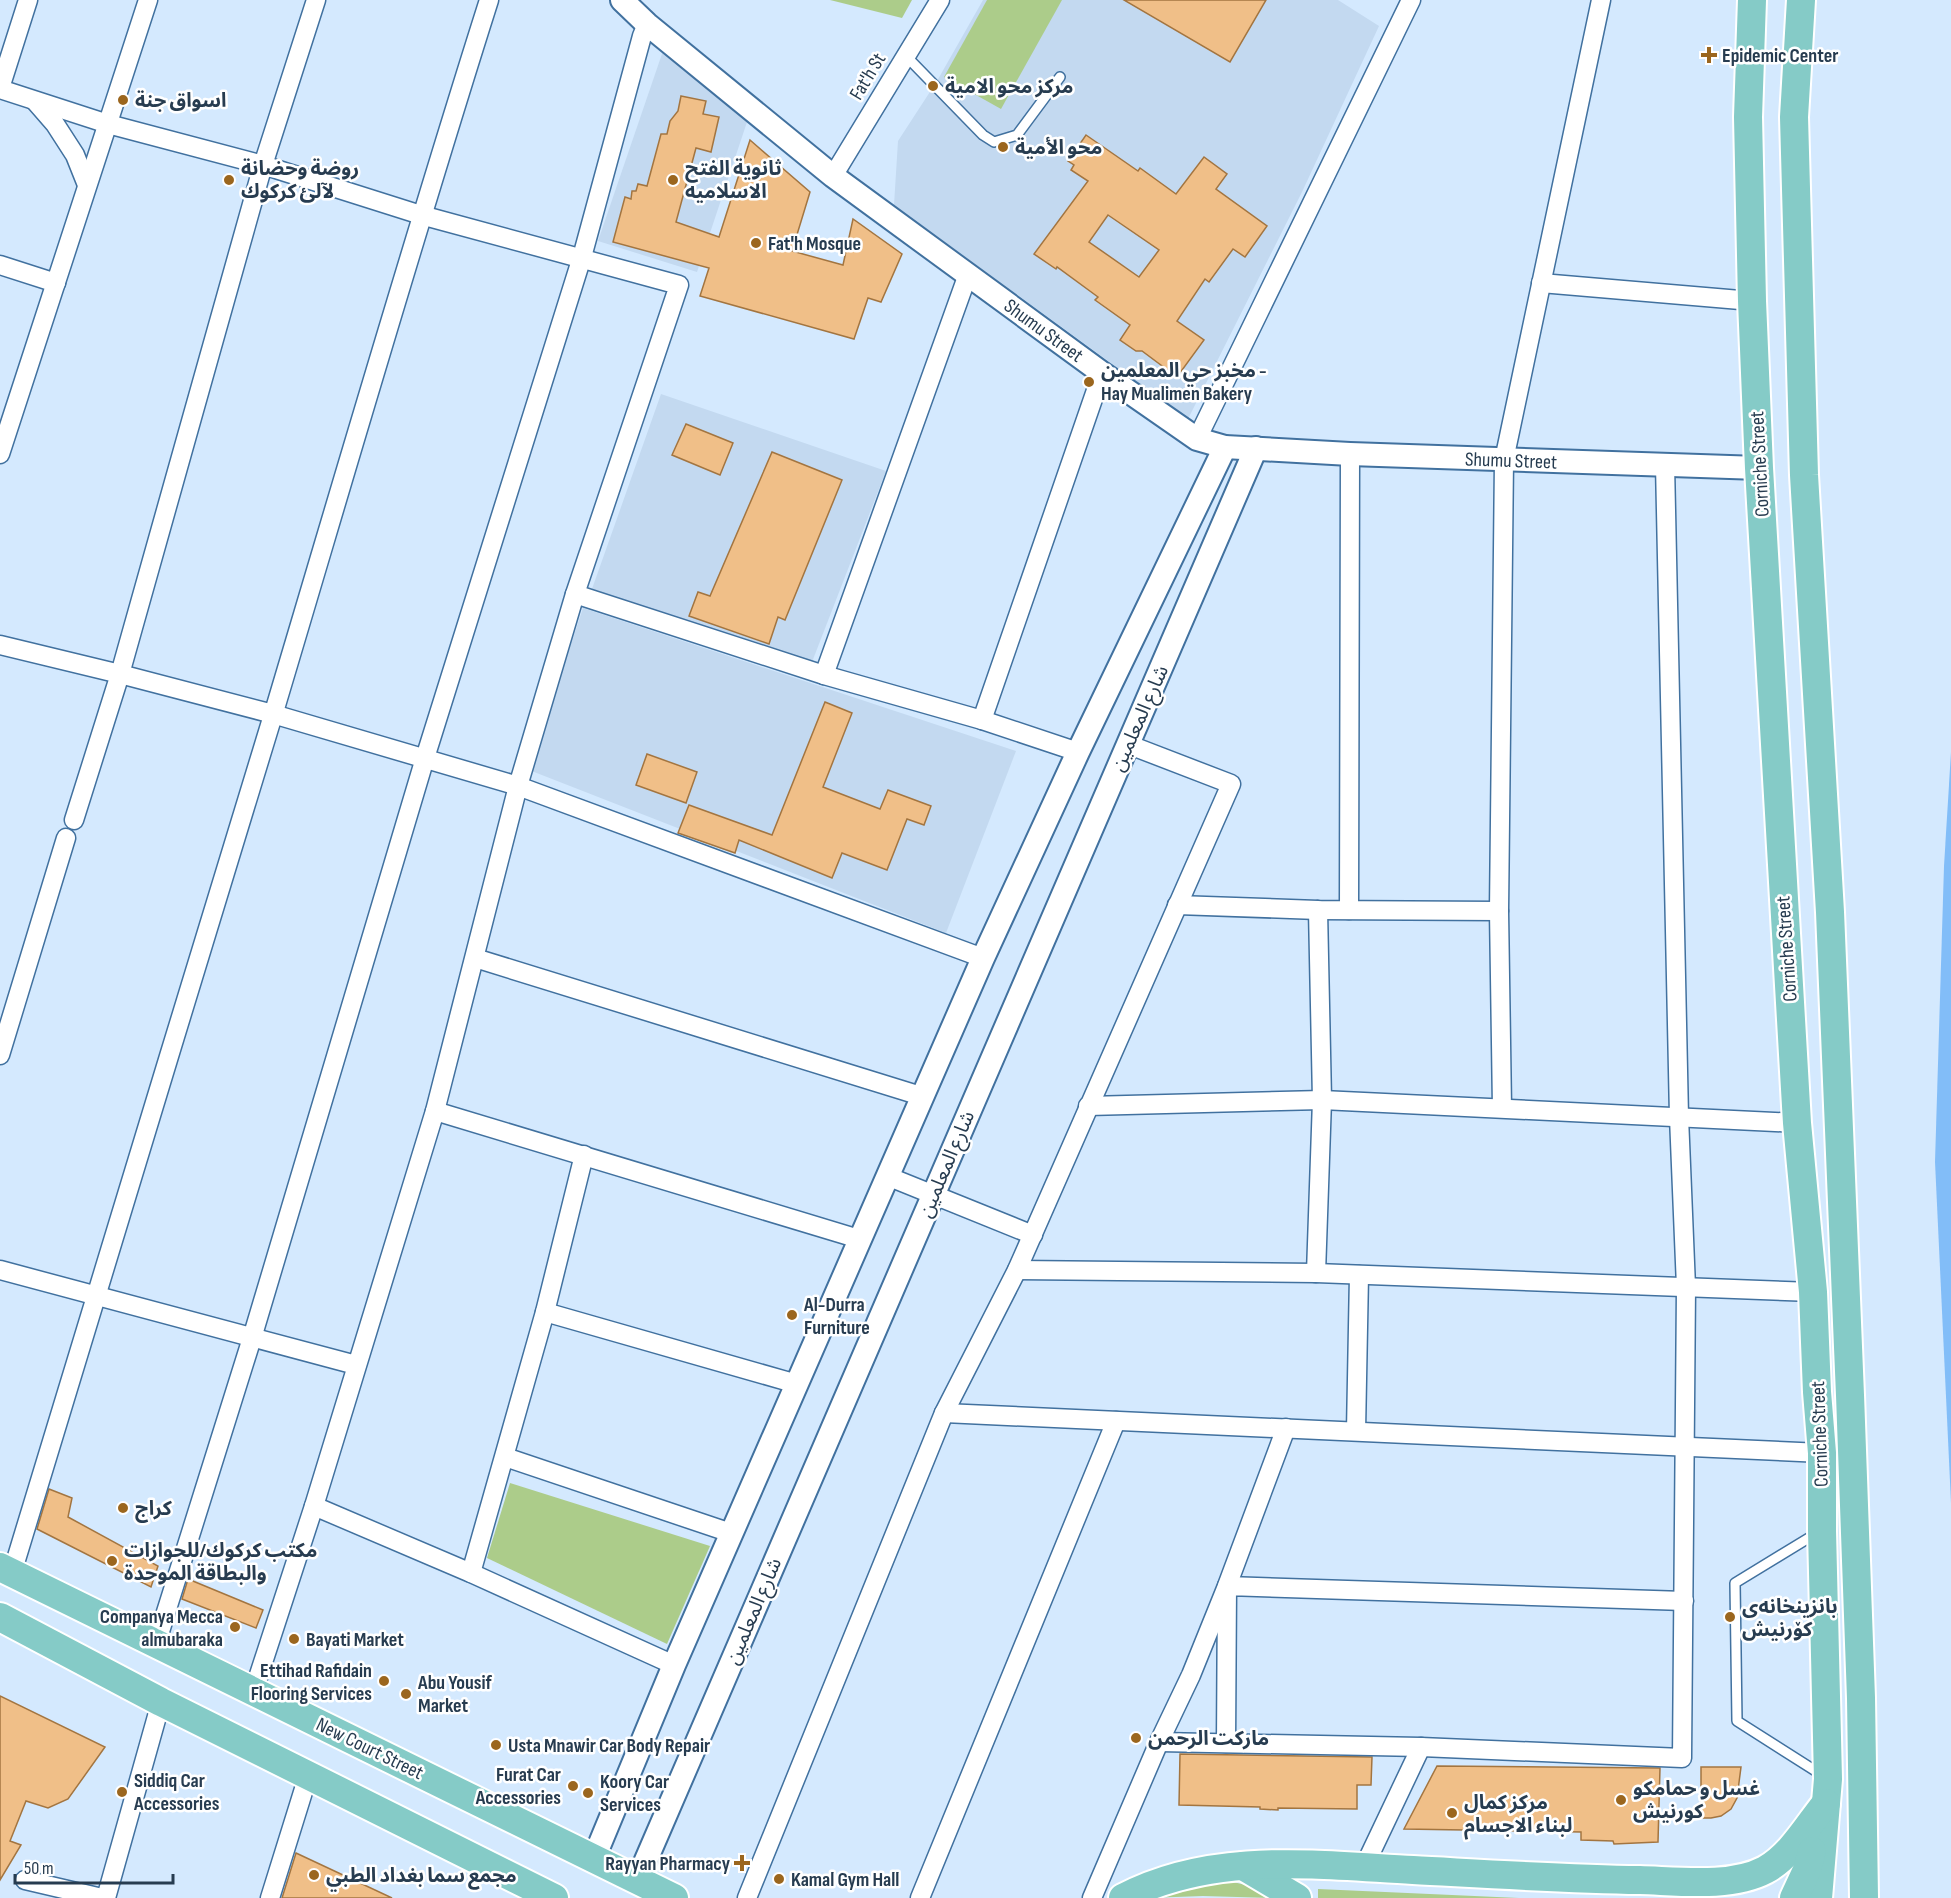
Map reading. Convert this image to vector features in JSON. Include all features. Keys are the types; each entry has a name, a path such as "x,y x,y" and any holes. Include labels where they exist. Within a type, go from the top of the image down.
{"main road":[{"name":"Corniche Street","path":"1752,0 1748,117 1759,468 1780,859 1797,1123 1814,1292 1821,1453 1827,1791 1818,1898"},
{"name":"Corniche Street","path":"1801,0 1794,117 1802,403 1830,912 1861,1709 1864,1898"},
{"path":"1780,859 1826,857"},
{"path":"1784,915 1830,912"},
{"name":"New Court Street","path":"6,1570 674,1898"},
{"path":"0,1617 161,1702 555,1898"},
{"path":"1123,1898 1161,1880 1185,1874 1218,1868 1265,1864 1588,1879 1716,1881 1741,1878 1765,1870 1777,1862 1788,1850 1827,1791"},
{"path":"1794,1898 1807,1870 1827,1791"},
{"path":"1243,1866 1297,1898"}],"street":[{"path":"28,0 0,89 108,124 263,165 421,214 679,285 575,594 518,786 435,1111 314,1506 254,1690"},
{"path":"0,454 3,433 56,283 148,0"},
{"path":"74,820 120,674 263,165 316,0"},
{"path":"6,1570 95,1296 273,714 421,214 489,0"},
{"name":"Shumu Street","path":"622,0 647,24 833,176 1102,373 1197,439 1225,447 1350,454 1759,468"},
{"name":"Fat'h St","path":"833,176 940,0"},
{"path":"1502,1108 1499,911 1503,460 1601,0"},
{"path":"1197,439 1408,1"},
{"path":"156,1644 252,1338 425,758 582,257 647,24"},
{"path":"33,100 55,124 75,155 87,185"},
{"path":"0,265 56,283"},
{"path":"824,675 968,274"},
{"path":"1541,283 1752,301"},
{"path":"982,720 1102,373"},
{"name":"شارع المعلمين","path":"594,1858 674,1665 921,1096 1078,752 1225,447"},
{"name":"شارع المعلمين","path":"637,1881 1256,448"},
{"path":"1349,910 1350,454"},
{"path":"1159,1742 1421,1747 1682,1758 1686,1287 1679,1117 1665,464"},
{"path":"575,594 824,675 982,720 1078,752"},
{"path":"0,645 273,714 518,786 983,958"},
{"path":"747,1898 944,1413 1017,1270 1231,784 1127,744"},
{"path":"0,1055 66,838"},
{"path":"1177,905 1317,910 1499,911"},
{"path":"1316,1273 1322,1100 1317,910"},
{"path":"475,958 921,1096"},
{"path":"1088,1106 1322,1100 1797,1123"},
{"path":"435,1111 860,1239"},
{"path":"471,1573 545,1312 584,1155"},
{"path":"887,1176 1032,1235"},
{"path":"0,1270 356,1365"},
{"path":"1017,1270 1316,1273 1814,1292"},
{"path":"1356,1431 1359,1275"},
{"path":"545,1312 797,1384"},
{"path":"944,1413 1821,1453"},
{"path":"920,1898 1116,1421"},
{"path":"1092,1898 1159,1742 1191,1675 1286,1428"},
{"path":"505,1457 731,1533"},
{"path":"314,1506 471,1573 674,1665"},
{"path":"1227,1586 1684,1601"},
{"path":"1226,1743 1227,1586"},
{"path":"25,1880 104,1898 161,1702"},
{"path":"1364,1867 1421,1747"},
{"path":"270,1898 308,1776"}],"lane":[{"path":"906,56 983,135 994,142 1017,135 1060,77"},
{"path":"1821,1531 1735,1583 1737,1721 1827,1791"}],"shaded area":[{"path":"983,0 1338,0 1379,26 1302,192 1188,419 894,205 898,141 937,81"},
{"name":"ثانوية الفتح الاسلاميه","path":"664,48 748,119 697,272 598,241"},
{"path":"661,394 886,471 812,662 592,589"},
{"path":"583,608 1016,751 946,933 529,770"}],"green space":[{"path":"830,0 912,0 902,18"},
{"path":"987,0 1062,0 1001,109 944,77"},
{"path":"510,1483 710,1546 667,1644 487,1558"},
{"path":"1229,1881 1254,1887 1273,1898 1203,1896 1148,1898 1168,1890"},
{"path":"1318,1889 1519,1898 1318,1898"}],"water":[{"path":"1951,752 1951,1503 1935,1162 1944,866"}],"building":[{"path":"1124,0 1266,0 1230,62"},
{"name":"Fat'h Mosque","path":"681,96 706,101 703,114 719,117 711,152 696,148 676,222 719,237 750,140 810,192 792,251 843,265 853,219 902,254 881,302 868,298 854,339 700,296 709,268 613,242 625,197 631,199 632,191 636,191 638,184 647,186 661,134 667,134 670,121 678,111"},
{"path":"1086,135 1138,171 1140,168 1176,194 1204,157 1227,174 1216,189 1267,226 1245,257 1233,249 1209,282 1205,279 1177,321 1204,340 1177,377 1142,351 1136,351 1120,340 1130,325 1095,300 1098,297 1057,267 1056,269 1034,254 1088,181 1071,170 1074,165 1068,161","holes":["1108,215 1159,250 1139,277 1089,242"]},
{"path":"686,424 733,443 720,475 672,455"},
{"path":"772,452 842,480 785,620 778,617 769,644 689,616 698,592 710,596"},
{"path":"825,702 852,713 823,787 880,809 888,790 931,806 924,825 907,819 887,870 842,853 832,878 739,840 735,853 678,833 689,805 772,835"},
{"path":"647,754 697,772 686,803 636,785"},
{"path":"49,1489 72,1498 68,1517 158,1566 151,1587 37,1529"},
{"path":"188,1579 263,1610 256,1628 182,1599"},
{"path":"0,1696 105,1747 68,1799 48,1808 26,1801 10,1841 21,1845 0,1880"},
{"path":"1180,1754 1372,1757 1371,1785 1357,1785 1357,1809 1278,1808 1278,1810 1260,1809 1260,1807 1179,1805"},
{"path":"1437,1766 1660,1768 1658,1842 1614,1844 1613,1841 1581,1840 1581,1832 1404,1829"},
{"path":"1701,1767 1741,1767 1737,1798 1731,1809 1721,1816 1701,1818"},
{"name":"مجمع سما بغداد الطبي","path":"296,1853 392,1898 282,1898"}],"place":[{"name":"Epidemic Center","path":"1709,55"},
{"name":"مركز محو الامية","path":"933,86"},
{"name":"اسواق جنة","path":"123,100"},
{"name":"محو الأمية","path":"1003,147"},
{"name":"روضة وحضانة لآلئ كركوك","path":"229,180"},
{"name":"ثانوية الفتح الاسلاميه","path":"673,180"},
{"name":"Fat'h Mosque","path":"756,243"},
{"name":"مخبز حي المعلمين - Hay Mualimen Bakery","path":"1089,382"},
{"name":"Al-Durra Furniture","path":"792,1315"},
{"name":"كراج","path":"123,1508"},
{"name":"مكتب كركوك/للجوازات والبطاقة الموحدة","path":"112,1561"},
{"name":"بانزینخانەی کۆرنیش","path":"1730,1617"},
{"name":"Companya Mecca almubaraka","path":"235,1627"},
{"name":"Bayati Market","path":"294,1639"},
{"name":"Ettihad Rafidain Flooring Services","path":"384,1681"},
{"name":"Abu Yousif Market","path":"406,1694"},
{"name":"ماركت الرحمن","path":"1136,1738"},
{"name":"Usta Mnawir Car Body Repair","path":"496,1745"},
{"name":"Furat Car Accessories","path":"573,1786"},
{"name":"Siddiq Car Accessories","path":"122,1792"},
{"name":"Koory Car Services","path":"588,1793"},
{"name":"غسل و حمامكو كورنيش","path":"1621,1800"},
{"name":"مركز كمال لبناء الاجسام","path":"1452,1813"},
{"name":"Rayyan Pharmacy","path":"742,1863"},
{"name":"مجمع سما بغداد الطبي","path":"314,1875"},
{"name":"Kamal Gym Hall","path":"779,1879"}]}
